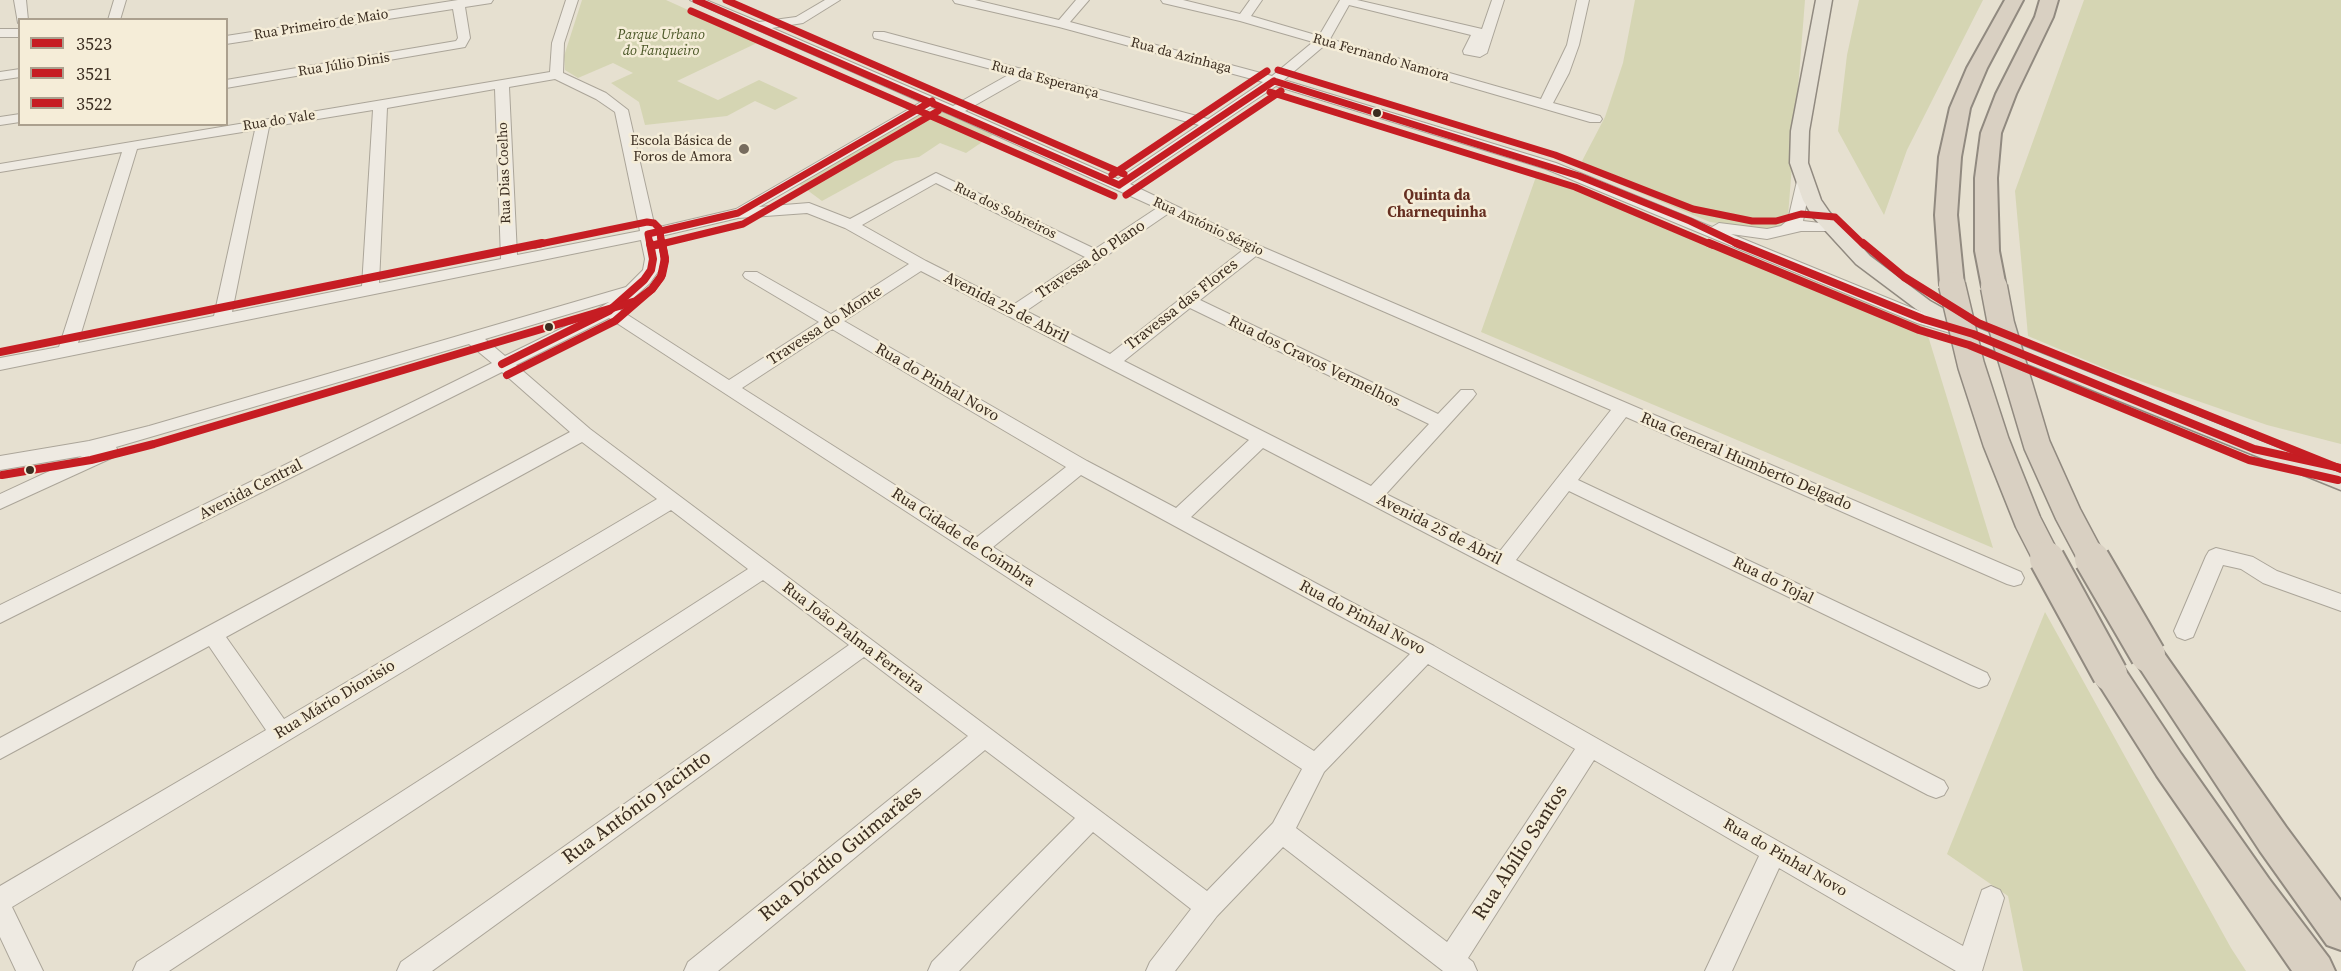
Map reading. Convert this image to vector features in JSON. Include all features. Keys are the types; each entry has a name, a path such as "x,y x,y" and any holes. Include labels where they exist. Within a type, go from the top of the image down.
{"highway":[{"path":"2014,0 1977,68 1960,108 1950,157 1946,215 1952,285 1971,365 1996,442 2028,522 2063,591 2110,674 2216,833 2315,971"},
{"path":"2049,0 2044,17 2006,94 1991,133 1986,178 1987,252 2001,324 2037,445 2068,514 2148,655 2266,830 2341,932"}],"main road":[{"path":"1824,0 1798,147 1804,181 1812,200 1831,228 1863,260 1897,287 1973,334 2254,449 2341,482"},
{"path":"2254,449 2341,468"}],"street":[{"path":"20,0 22,18"},
{"path":"115,18 120,0"},
{"name":"Rua Primeiro de Maio","path":"228,40 487,0"},
{"path":"0,463 89,448 151,432 632,290 644,280 651,270 653,259 621,110 607,99 557,75 555,56 572,0"},
{"name":"Rua António Sérgio","path":"696,0 932,101 1168,207 1254,249 1623,408"},
{"path":"755,26 787,23 807,17 834,0"},
{"name":"Rua da Azinhaga","path":"959,0 980,2 1274,81 1551,166 1690,221 1727,239 1923,319 1973,334"},
{"path":"1062,24 1083,0"},
{"name":"Rua Fernando Namora","path":"1170,0 1243,18 1595,118"},
{"path":"1243,18 1256,0"},
{"path":"1119,185 1274,81 1322,41 1346,1 1485,34 1498,0"},
{"path":"1546,103 1562,73 1573,45 1583,0"},
{"name":"Rua Júlio Dinis","path":"228,84 460,44 464,38 458,4"},
{"path":"796,44 796,33 807,17"},
{"path":"0,33 18,33"},
{"name":"Rua da Esperança","path":"879,35 1211,124"},
{"path":"0,76 18,73"},
{"path":"954,111 1020,74"},
{"name":"Rua do Vale","path":"2,171 131,146 557,75"},
{"name":"Rua Dias Coelho","path":"501,84 508,261"},
{"path":"738,213 932,101"},
{"path":"370,289 380,104"},
{"path":"0,121 18,118"},
{"path":"222,319 262,124"},
{"path":"67,350 131,146"},
{"name":"Rua dos Sobreiros","path":"852,225 936,177 1096,256"},
{"path":"1786,230 1795,222 1804,181"},
{"path":"786,184 792,194 809,208"},
{"name":"Travessa do Plano","path":"1014,312 1168,207"},
{"name":"Avenida 25 de Abril","path":"0,364 648,234 738,213 809,208 852,225 920,264 1503,562 1936,788"},
{"path":"1690,221 1767,234 1801,226 1831,228"},
{"path":"1727,239 1758,245 1776,245 1802,240 1831,228"},
{"name":"Travessa das Flores","path":"1111,362 1254,249"},
{"name":"Travessa do Monte","path":"730,388 920,264"},
{"name":"Rua do Pinhal Novo","path":"751,275 1080,466 1426,652 1774,852 1970,968"},
{"name":"Avenida Central","path":"0,615 609,311 632,290"},
{"name":"Rua dos Cravos Vermelhos","path":"1188,301 1440,422"},
{"name":"Rua Cidade de Coimbra","path":"609,311 1316,765"},
{"name":"Rua João Palma Ferreira","path":"472,337 583,433 670,501 1092,817 1208,907"},
{"path":"1373,496 1467,394"},
{"name":"Rua General Humberto Delgado","path":"1503,562 1623,408 2014,578"},
{"path":"0,502 151,432"},
{"path":"0,749 583,433"},
{"path":"1178,518 1261,439"},
{"path":"978,548 1080,466"},
{"name":"Rua do Tojal","path":"1566,482 1979,679"},
{"name":"Rua Mário Dionisio","path":"0,900 670,501"},
{"path":"2185,631 2216,556 2246,562 2270,577 2341,603"},
{"path":"147,971 762,570"},
{"path":"212,633 280,732"},
{"name":"Rua António Jacinto","path":"410,971 864,646"},
{"path":"1159,971 1208,907 1282,831 1316,765 1426,652"},
{"name":"Rua Dórdio Guimarães","path":"697,971 984,737"},
{"name":"Rua Abílio Santos","path":"1458,966 1590,746"},
{"path":"941,971 1092,817"},
{"path":"1282,831 1458,966"},
{"path":"1718,971 1774,852"},
{"path":"1970,968 1991,898"},
{"path":"0,909 30,971"}],"green space":[{"name":"Parque Urbano do Fanqueiro","path":"582,0 666,0 759,42 677,81 718,100 759,80 798,98 775,110 755,101 727,116 645,125 639,102 611,83 633,73 613,63 578,78 565,70 564,56"},
{"path":"1635,0 1805,0 1788,216 1784,224 1768,230 1710,222 1590,172 1582,161 1605,117 1623,63"},
{"path":"1859,0 1983,0 1907,150 1884,215 1838,131 1847,55"},
{"path":"2084,0 2341,0 2341,444 2267,425 2114,372 2028,336 2015,191"},
{"path":"938,110 994,134 966,153 940,143 919,157 895,161 822,201 799,184 923,112"},
{"path":"1538,171 1925,326 1993,548 1481,332"},
{"path":"2045,612 2231,948 2246,971 2023,971 2008,896 1947,854"}],"transit line":[{"name":"3523","path":"696,0 1119,185"},
{"name":"3522","path":"726,0 1124,174"},
{"name":"3521","path":"691,11 1114,196"},
{"name":"3522","path":"1278,70 1555,155 1693,209 1752,221 1776,221 1801,214 1835,217 1871,251 1904,277 1978,323 2341,469"},
{"name":"3522","path":"1112,175 1267,71"},
{"name":"3523","path":"1274,81 1579,176 1690,221 1749,249 1923,319 1973,334 2254,449 2341,468"},
{"name":"3523","path":"1119,185 1274,81"},
{"name":"3521","path":"1126,195 1281,91"},
{"name":"3521","path":"1270,92 1575,187 1685,232 1745,260 1919,330 1969,345 2249,460 2338,480"},
{"name":"3523","path":"648,234 738,213 932,101"},
{"name":"3521","path":"651,246 743,224 938,111"},
{"path":"0,352 647,222 654,223 659,228 665,258 661,277 652,289 636,301 154,444 91,460 2,475"},
{"name":"3521","path":"507,375 615,321 652,289 662,275 665,261 660,232"},
{"name":"3523","path":"502,364 609,311 644,280 651,270 653,259 648,234"}],"place":[{"name":"Escola Básica de Foros de Amora","path":"744,149"}],"district":[{"name":"Quinta da Charnequinha","path":"1437,204"}]}
